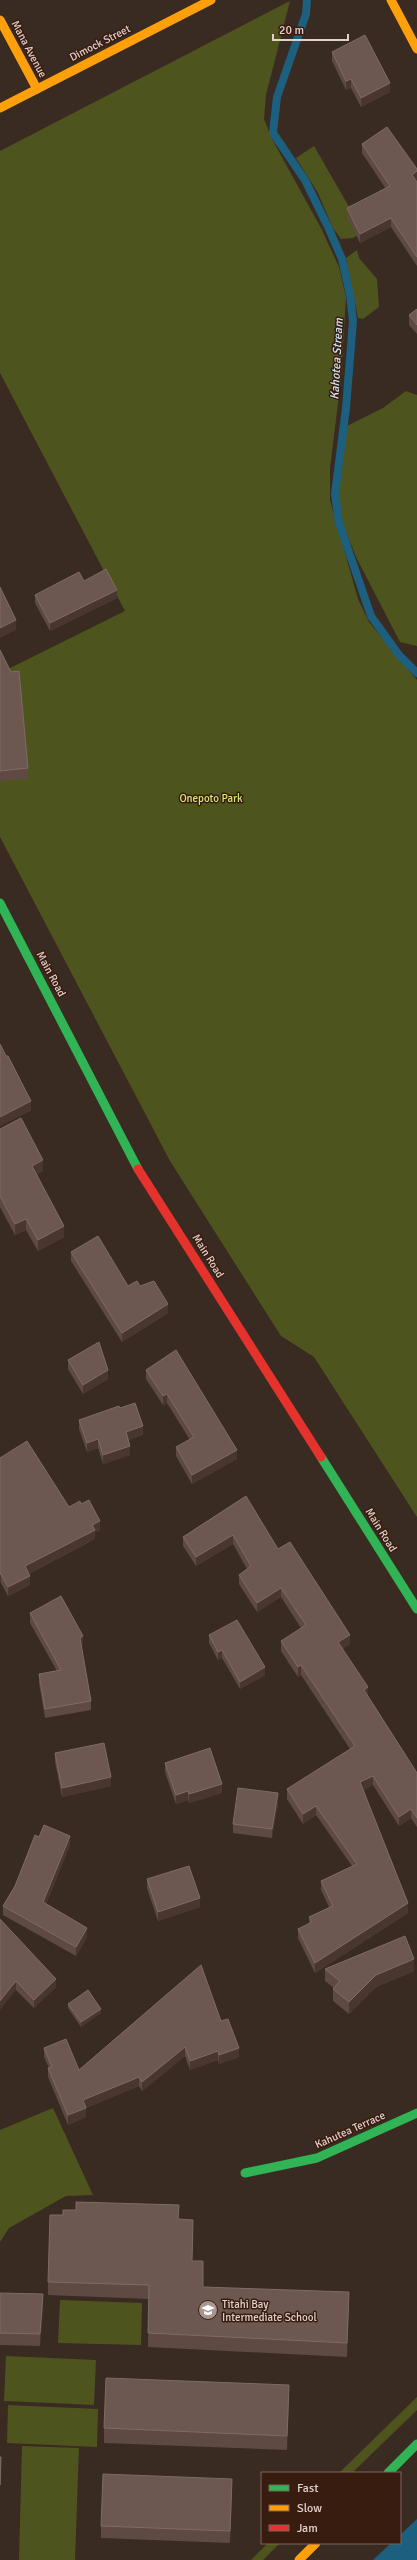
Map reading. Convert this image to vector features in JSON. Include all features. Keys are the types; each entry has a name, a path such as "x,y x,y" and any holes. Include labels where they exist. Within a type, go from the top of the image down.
{"main road":[{"name":"Dimock Street","path":"0,108 211,0"},
{"path":"391,0 417,49"},
{"name":"Mana Avenue","path":"0,20 37,89"},
{"name":"Main Road","path":"0,903 140,1172 417,1609"},
{"name":"Kahutea Terrace","path":"245,2173 317,2158 417,2113"},
{"path":"389,2472 417,2444"},
{"path":"299,2560 315,2544"}],"green space":[{"name":"Onepoto Park","path":"290,1 266,95 264,119 272,139 321,228 339,267 346,297 341,379 330,468 330,500 358,599 369,622 417,680 417,1517 314,1357 281,1336 170,1161 0,837 0,673 125,611 0,373 0,151"},
{"path":"314,146 363,231 353,238 341,239 333,228 318,193 296,158"},
{"path":"357,250 359,258 377,279 379,307 363,319 358,318 346,258"},
{"path":"406,391 417,395 417,646 400,642 357,559 339,515 338,494 347,426 383,408"},
{"path":"53,2108 93,2195 66,2196 9,2228 0,2242 0,2130"},
{"path":"60,2300 142,2303 141,2345 58,2343"},
{"path":"6,2356 96,2360 94,2405 4,2401"},
{"path":"417,2397 417,2410 353,2472 340,2472"},
{"path":"8,2405 98,2409 97,2447 7,2443"},
{"path":"22,2446 79,2448 75,2560 19,2560"},
{"path":"267,2544 279,2544 263,2560 251,2560"}],"water":[{"path":"417,2519 417,2560 373,2560 390,2544 401,2544 401,2534"}],"building":[{"path":"365,35 390,83 361,98 351,79 346,81 332,52"},
{"path":"387,127 417,169 417,171 412,175 417,182 417,257 391,218 360,234 347,208 390,186 362,144"},
{"path":"417,309 417,325 409,315"},
{"path":"106,569 117,590 50,623 35,595 79,572 84,581"},
{"path":"0,587 16,620 0,628"},
{"path":"0,650 11,672 19,671 28,768 0,771"},
{"path":"0,1044 6,1056 8,1056 31,1101 0,1117"},
{"path":"21,1118 43,1160 32,1166 64,1226 38,1240 26,1219 15,1224 0,1196 0,1129"},
{"path":"98,1236 128,1286 137,1281 140,1286 154,1281 168,1304 122,1333 71,1252"},
{"path":"99,1342 108,1370 83,1385 68,1360"},
{"path":"176,1350 237,1450 192,1475 176,1447 194,1437 167,1394 163,1396 146,1370"},
{"path":"135,1403 143,1426 126,1432 130,1446 103,1455 98,1439 87,1443 79,1420 119,1406 120,1408"},
{"path":"27,1441 69,1507 80,1501 81,1504 89,1500 100,1521 92,1525 95,1530 25,1566 30,1576 8,1587 0,1574 0,1458"},
{"path":"246,1496 278,1549 290,1542 350,1635 338,1642 368,1687 364,1690 417,1773 417,1818 411,1809 399,1817 373,1776 360,1782 408,1903 315,1963 298,1929 312,1922 309,1917 333,1906 321,1881 357,1864 316,1806 303,1814 287,1789 355,1746 301,1665 298,1667 281,1641 306,1625 281,1588 257,1603 239,1575 251,1566 233,1535 196,1557 183,1537"},
{"path":"61,1596 83,1636 80,1638 91,1701 45,1709 39,1674 61,1670 30,1613"},
{"path":"237,1620 265,1667 240,1682 222,1650 218,1652 209,1635"},
{"path":"104,1743 111,1777 62,1788 55,1753"},
{"path":"210,1748 222,1784 189,1794 188,1791 176,1795 165,1763"},
{"path":"238,1788 278,1793 272,1829 233,1824"},
{"path":"44,1825 70,1836 43,1902 87,1928 76,1947 3,1906 15,1886 35,1835 39,1837"},
{"path":"189,1866 200,1898 158,1912 147,1879"},
{"path":"0,1919 56,1979 34,2000 16,1981 0,2001"},
{"path":"405,1936 414,1959 376,1975 349,2002 333,1989 340,1981 325,1969"},
{"path":"201,1965 221,2021 228,2019 239,2048 219,2055 218,2051 190,2061 185,2047 142,2082 139,2077 83,2100 86,2108 68,2115 48,2068 52,2067 44,2048 66,2039 79,2070"},
{"path":"88,1990 101,2009 81,2022 68,2004"},
{"path":"76,2202 179,2205 178,2219 193,2220 192,2261 203,2261 203,2287 349,2292 347,2343 148,2333 149,2285 48,2282 50,2215 63,2215 63,2210 76,2210"},
{"path":"0,2293 43,2294 40,2334 0,2333"},
{"path":"106,2378 289,2385 287,2436 104,2428"},
{"path":"0,2457 1,2457 0,2485"},
{"path":"103,2474 232,2479 230,2531 101,2526"}],"waterway":[{"name":"Kahotea Stream","path":"307,0 306,14 277,97 273,133 305,180 329,229 342,259 350,295 353,321 346,408 335,494 339,523 371,616 399,655 417,673"}],"traffic: fast":[{"path":"0,903 138,1169"},
{"path":"321,1457 417,1609"},
{"path":"245,2173 317,2158 417,2113"},
{"path":"389,2472 417,2444"}],"traffic: slow":[{"path":"0,108 211,0"},
{"path":"391,0 417,49"},
{"path":"0,20 37,89"},
{"path":"299,2560 315,2544"}],"traffic: jam":[{"path":"138,1169 321,1457"}],"place":[{"name":"Titahi Bay Intermediate School","path":"208,2310"}]}
